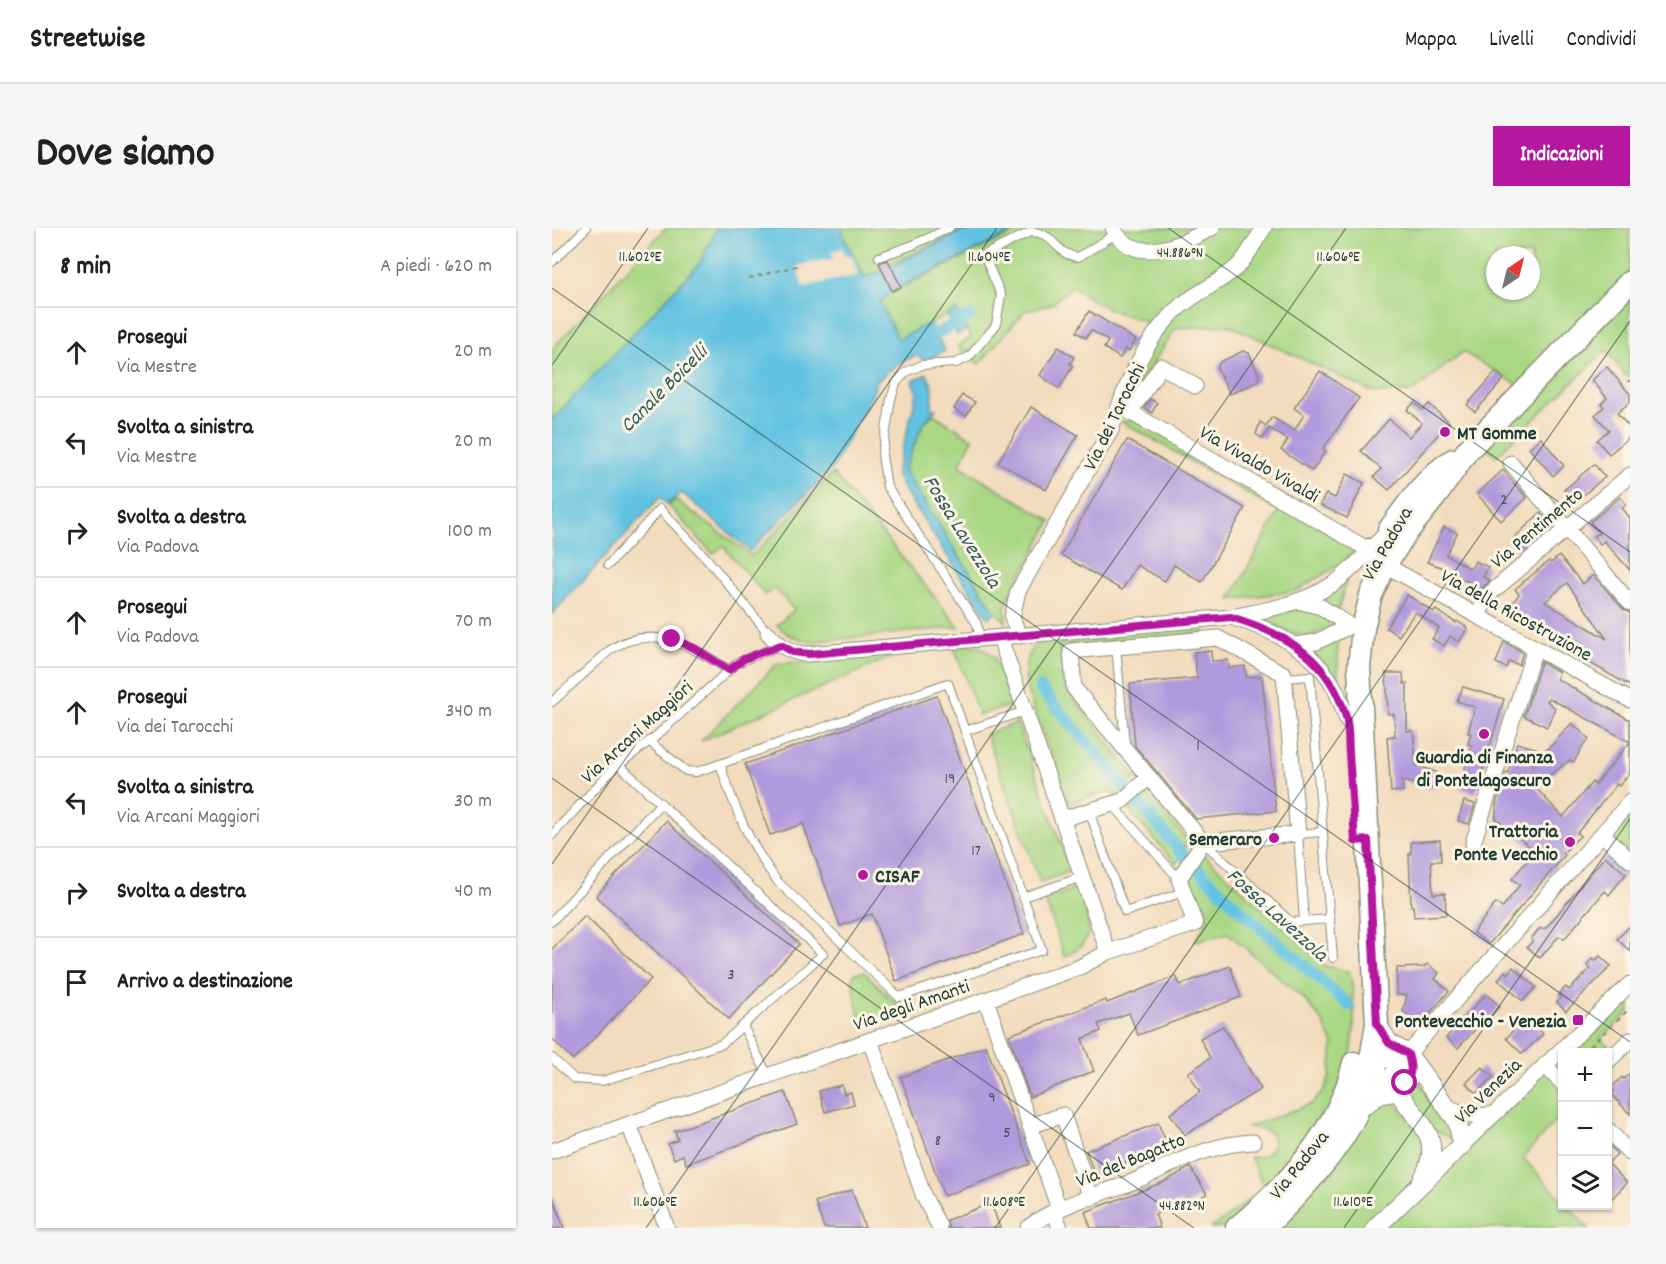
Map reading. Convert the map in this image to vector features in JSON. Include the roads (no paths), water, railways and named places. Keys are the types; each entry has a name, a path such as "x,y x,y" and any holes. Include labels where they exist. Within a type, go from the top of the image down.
{"main road":[{"name":"Via Padova","path":"1376,557 1406,532 1438,493 1467,451 1630,282"},
{"name":"Via Padova","path":"1362,840 1347,720 1346,679 1357,627 1361,584 1388,533 1419,489 1435,472 1467,451"},
{"name":"Via Padova","path":"1237,1228 1283,1186 1316,1147 1363,1060 1377,1024 1366,926 1357,627"},
{"name":"Via Padova","path":"1264,1228 1312,1176 1340,1141 1358,1110 1363,1060 1366,926"}],"street":[{"path":"1114,231 1132,246 1157,250 1168,249 1212,228"},
{"name":"Via dei Tarocchi","path":"1019,636 1012,617 1018,591 1124,409 1146,349 1171,314 1238,266 1249,254 1264,228"},
{"path":"1124,409 1161,366 1195,386"},
{"name":"Via Vivaldo Vivaldi","path":"1124,409 1376,557"},
{"path":"1510,464 1566,529 1627,593"},
{"name":"Via Pentimento","path":"1478,616 1487,596 1630,475"},
{"path":"768,633 793,652 809,654 1224,617 1299,601 1376,557"},
{"name":"Via della Ricostruzione","path":"1376,557 1630,700"},
{"path":"1299,601 1321,607 1357,627"},
{"path":"1218,638 1224,617"},
{"path":"1224,617 1263,627 1296,645 1321,668 1335,688 1347,720"},
{"path":"1296,645 1317,642 1357,627"},
{"path":"1000,638 1108,952"},
{"path":"1218,638 1284,674 1298,834 1200,847 1143,782 1125,748 1074,688 1071,651 1218,638"},
{"path":"1473,843 1535,648"},
{"path":"1062,819 1117,802 1143,782"},
{"path":"1398,1091 1394,1074 1400,1061 1630,802"},
{"path":"1602,834 1630,860"},
{"path":"1183,880 1200,847"},
{"name":"Via degli Amanti","path":"552,1151 1080,967 1108,952 1196,924 1183,880"},
{"name":"Via Venezia","path":"1375,1228 1630,984"},
{"path":"986,1000 1030,1126 1057,1210 1060,1228"},
{"path":"1377,1024 1389,1043 1408,1054 1447,1107 1458,1124 1462,1145 1444,1142 1428,1134"},
{"path":"870,1040 924,1197 939,1226"},
{"path":"1612,1057 1630,1040"},
{"path":"1363,1060 1408,1054"},
{"path":"1363,1060 1383,1081 1398,1091 1428,1134 1431,1143 1431,1159 1420,1185"},
{"path":"1545,1065 1558,1079"},
{"path":"1358,1110 1379,1095 1398,1091"},
{"path":"1447,1107 1466,1115 1475,1116 1498,1110"},
{"path":"1030,1126 1063,1114 1091,1198"},
{"path":"629,1124 667,1228"},
{"path":"1612,1134 1630,1153"},
{"name":"Via del Bagatto","path":"1028,1228 1040,1218 1057,1210 1185,1158 1230,1143 1253,1142"}],"lane":[{"path":"552,262 586,228"},
{"path":"879,257 913,245 949,228"},
{"path":"981,639 976,624 887,487 882,454 891,399 896,383 906,372 922,365 956,363 969,357 996,326 1001,295 984,255 1036,231 1050,238 1065,255 1078,257 1114,231"},
{"path":"608,565 660,510 708,560 768,633"},
{"path":"552,702 610,650 619,644 635,639 661,638 683,643 729,670"},
{"name":"Via Arcani Maggiori","path":"552,835 619,765 650,742 729,670 744,659 781,645"},
{"path":"1116,647 1125,748"},
{"path":"1285,678 1310,676 1333,958"},
{"path":"650,742 686,771 696,772 948,683 1042,950 899,997 773,875 745,829 733,804 720,764"},
{"path":"965,731 1025,711"},
{"path":"552,1058 574,1079 602,1081 722,1044 823,954 619,765"},
{"path":"1089,811 1125,912 1183,880 1117,802"},
{"path":"552,921 661,803"},
{"path":"1304,921 1298,834 1323,832"},
{"path":"1200,847 1291,922 1330,919"},
{"path":"1023,897 1082,877"},
{"path":"742,1026 768,1076"}],"water":[{"name":"Canale Boicelli","path":"717,228 844,228 842,232 864,277 882,271 969,228 1021,228 892,291 880,302 898,339 930,323 945,351 925,361 917,355 897,364 876,382 873,393 832,468 750,551 682,493 667,504 660,497 552,614 552,420 700,263"},
{"path":"957,310 967,330 957,335 947,315"},
{"path":"927,374 933,388 932,409 936,409 923,424 904,470 995,612 988,618 902,487 896,473 917,393 912,381"}],"waterway":[{"path":"923,340 970,316"},
{"name":"Fossa Lavezzola","path":"1040,688 1186,858 1236,906 1349,1005"}],"place":[{"name":"MT Gomme","path":"1445,432"},
{"name":"Guardia di Finanza di Pontelagoscuro","path":"1484,734"},
{"name":"Semeraro","path":"1274,838"},
{"name":"Trattoria Ponte Vecchio","path":"1570,842"},
{"name":"CISAF","path":"863,875"},
{"name":"Pontevecchio - Venezia","path":"1578,1020"}]}
